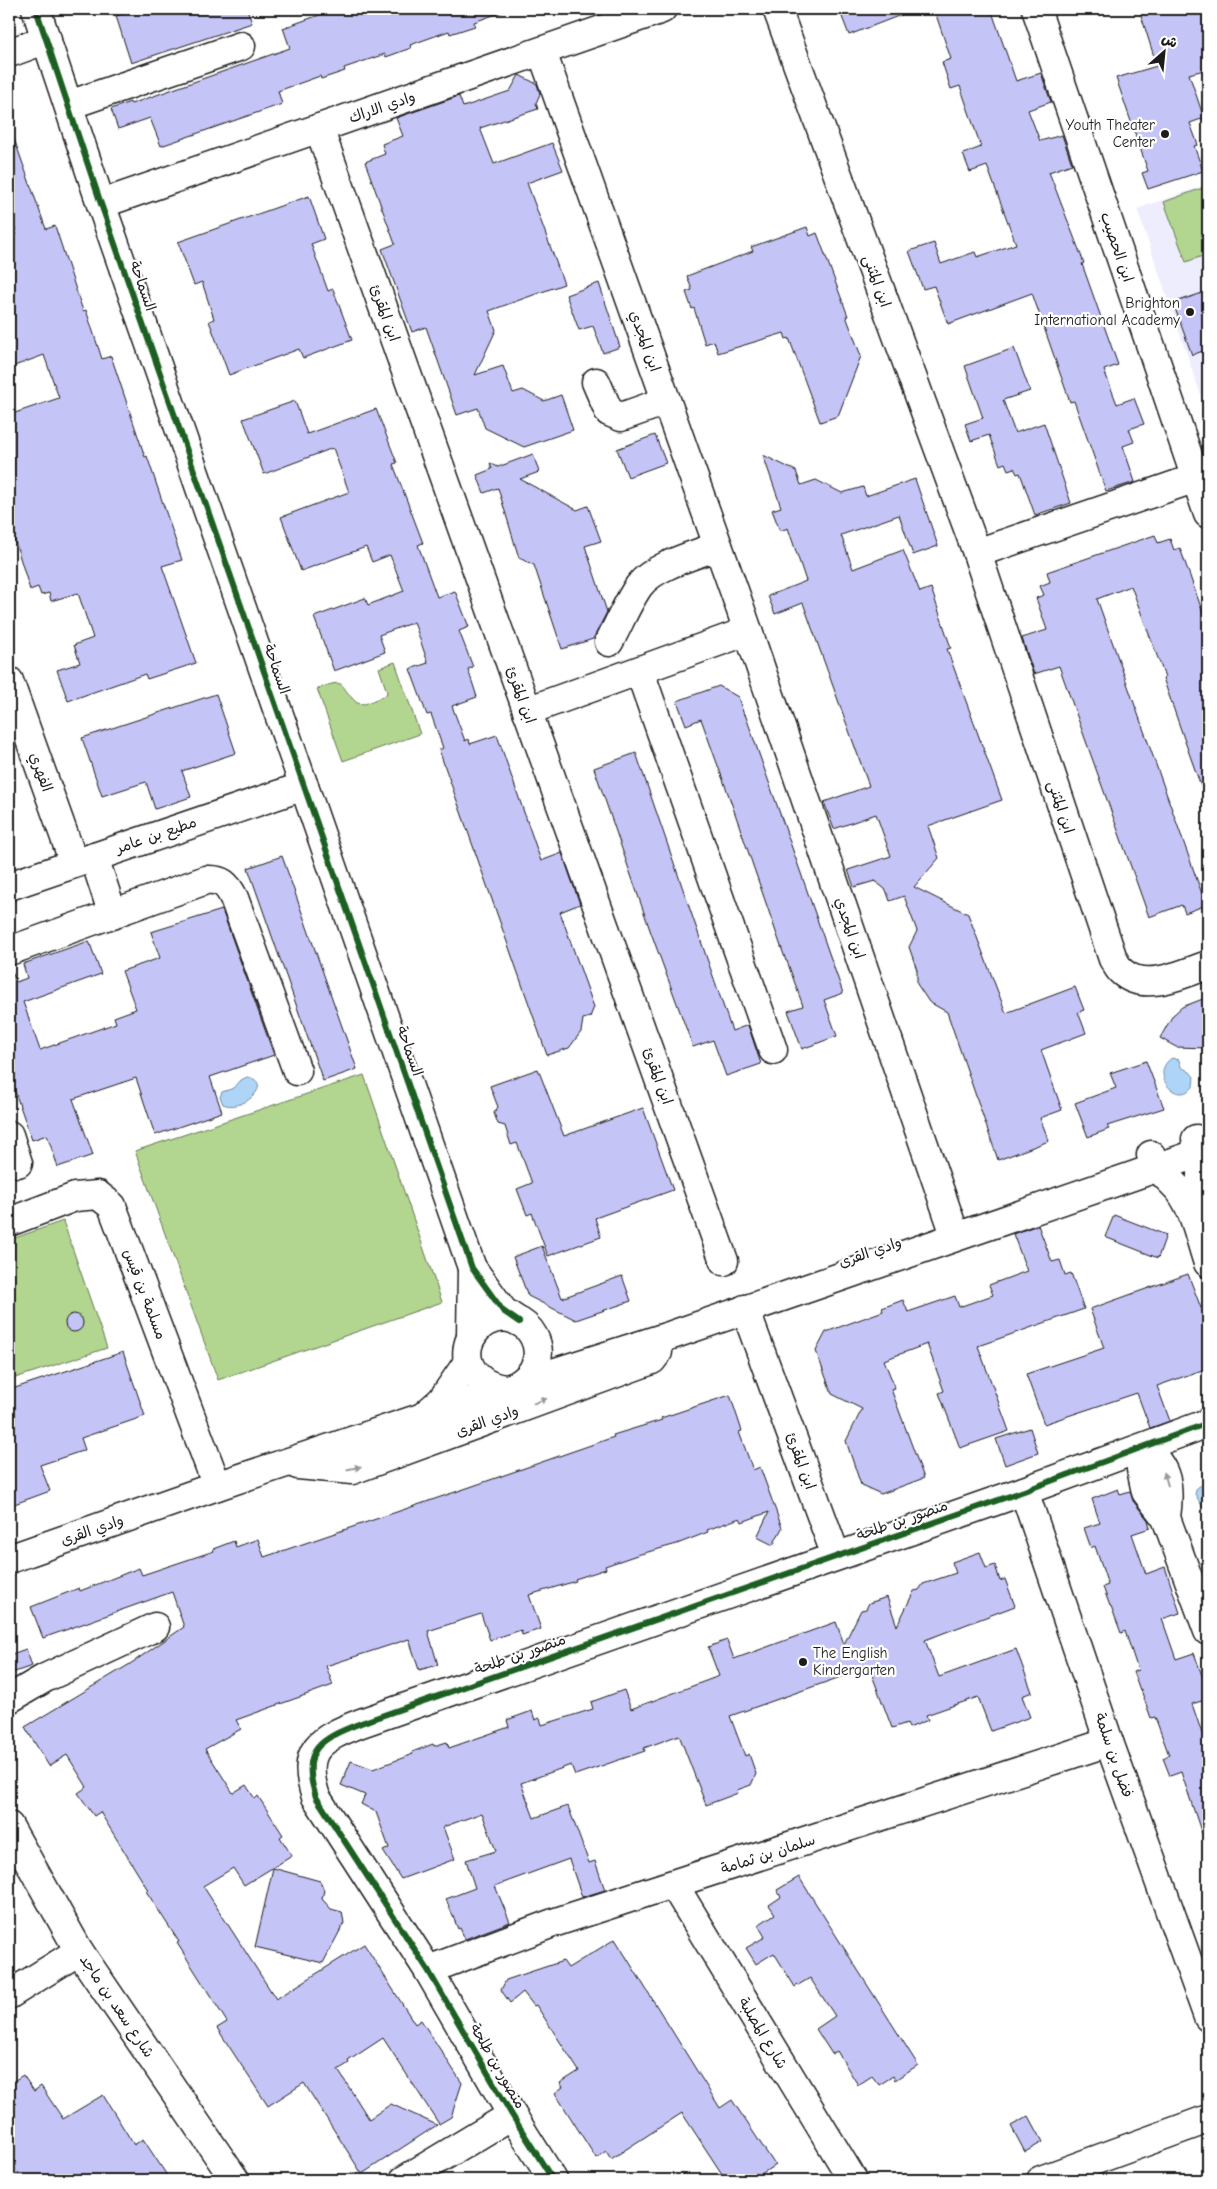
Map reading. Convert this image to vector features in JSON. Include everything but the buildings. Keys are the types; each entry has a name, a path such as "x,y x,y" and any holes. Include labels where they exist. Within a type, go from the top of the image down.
{"street":[{"name":"السماحة","path":"36,9 101,204 472,1268 503,1311 526,1328"},
{"name":"وادي الاراك","path":"101,204 662,9"},
{"name":"ابن المثنى","path":"777,9 977,553 1113,959 1122,972 1132,978 1145,981 1178,975 1208,965"},
{"name":"ابن الحصيب","path":"1036,9 1208,514"},
{"path":"9,53 47,39"},
{"path":"69,105 241,46"},
{"name":"ابن المجدي","path":"542,52 748,631 953,1230"},
{"name":"ابن المقرئ","path":"319,128 724,1261"},
{"path":"596,382 609,412 621,417 666,401"},
{"path":"977,553 1196,478"},
{"path":"609,642 639,586 648,577 657,570 718,546"},
{"path":"527,711 640,672 748,631"},
{"path":"640,672 773,1050"},
{"name":"الفهري","path":"9,681 84,860 113,915"},
{"name":"مطيع بن عامر","path":"9,886 304,786"},
{"path":"9,951 206,880 215,880 228,886 234,898 297,1071"},
{"path":"9,1135 18,1163"},
{"path":"1203,1144 1201,1187 1208,1215"},
{"name":"وادي القرى","path":"526,1328 552,1347 578,1353 953,1230 1203,1144"},
{"path":"1153,1161 1179,1190 1190,1208 1208,1264"},
{"name":"مسلمة بن قيس","path":"9,1222 75,1197 98,1195 112,1206 217,1486"},
{"name":"وادي القرى","path":"9,1559 515,1385 672,1335 953,1230"},
{"name":"السماحة","path":"470,1349 472,1268"},
{"name":"ابن المقرئ","path":"745,1309 836,1556"},
{"path":"510,1319 526,1328 536,1342 538,1359 531,1375 515,1385 496,1388 478,1379 472,1371 470,1349 484,1324 492,1320 510,1319"},
{"name":"وادي القرى","path":"289,1464 352,1470 652,1360 672,1335"},
{"name":"وادي القرى","path":"422,1418 442,1400 470,1349"},
{"name":"منصور بن طلحة","path":"553,2180 512,2115 428,1970 316,1797 309,1770 311,1758 317,1748 341,1731 361,1723 1024,1491 1208,1423"},
{"path":"1143,1448 1153,1455 1164,1472 1170,1495 1166,1518 1208,1631"},
{"name":"فضل بن سلمة","path":"1024,1491 1109,1742 1208,2016"},
{"path":"9,1699 44,1678 155,1627"},
{"name":"سلمان بن ثمامة","path":"428,1970 553,1923 1109,1742"},
{"name":"شارع سعد بن ماجد","path":"9,1826 79,1950 235,2180"},
{"name":"شارع المصلبة","path":"674,1885 853,2180"},
{"path":"9,1995 79,1950"},
{"path":"404,2180 512,2115"},
{"path":"1042,2180 1208,2119"}],"shaded area":[{"name":"Brighton International Academy","path":"1208,184 1208,416 1137,209"}],"green space":[{"path":"1208,186 1208,254 1186,262 1164,202"},
{"path":"395,662 420,734 343,761 317,689 338,683 342,685 357,703 365,704 386,695 387,692 379,668"},
{"path":"364,1075 442,1302 218,1380 135,1151"},
{"path":"63,1221 107,1348 9,1380 9,1240"}],"water":[{"path":"1172,1058 1179,1060 1181,1067 1190,1072 1194,1077 1193,1087 1186,1092 1179,1093 1172,1090 1164,1079 1163,1071 1166,1064"},
{"path":"247,1077 255,1080 258,1085 253,1096 239,1104 231,1106 223,1104 220,1097 222,1092 234,1088 241,1080"},
{"path":"1204,1484 1208,1486 1208,1510 1205,1511 1195,1494 1197,1487"}],"cycle path":[{"path":"36,9 101,204 472,1268 503,1311 519,1322"},
{"path":"553,2180 512,2115 428,1970 316,1797 311,1767 312,1757 317,1748 334,1735 361,1723 1024,1491 1208,1423"}],"place":[{"name":"Youth Theater Center","path":"1165,134"},
{"name":"Brighton International Academy","path":"1190,312"},
{"name":"The English Kindergarten","path":"803,1662"}]}
